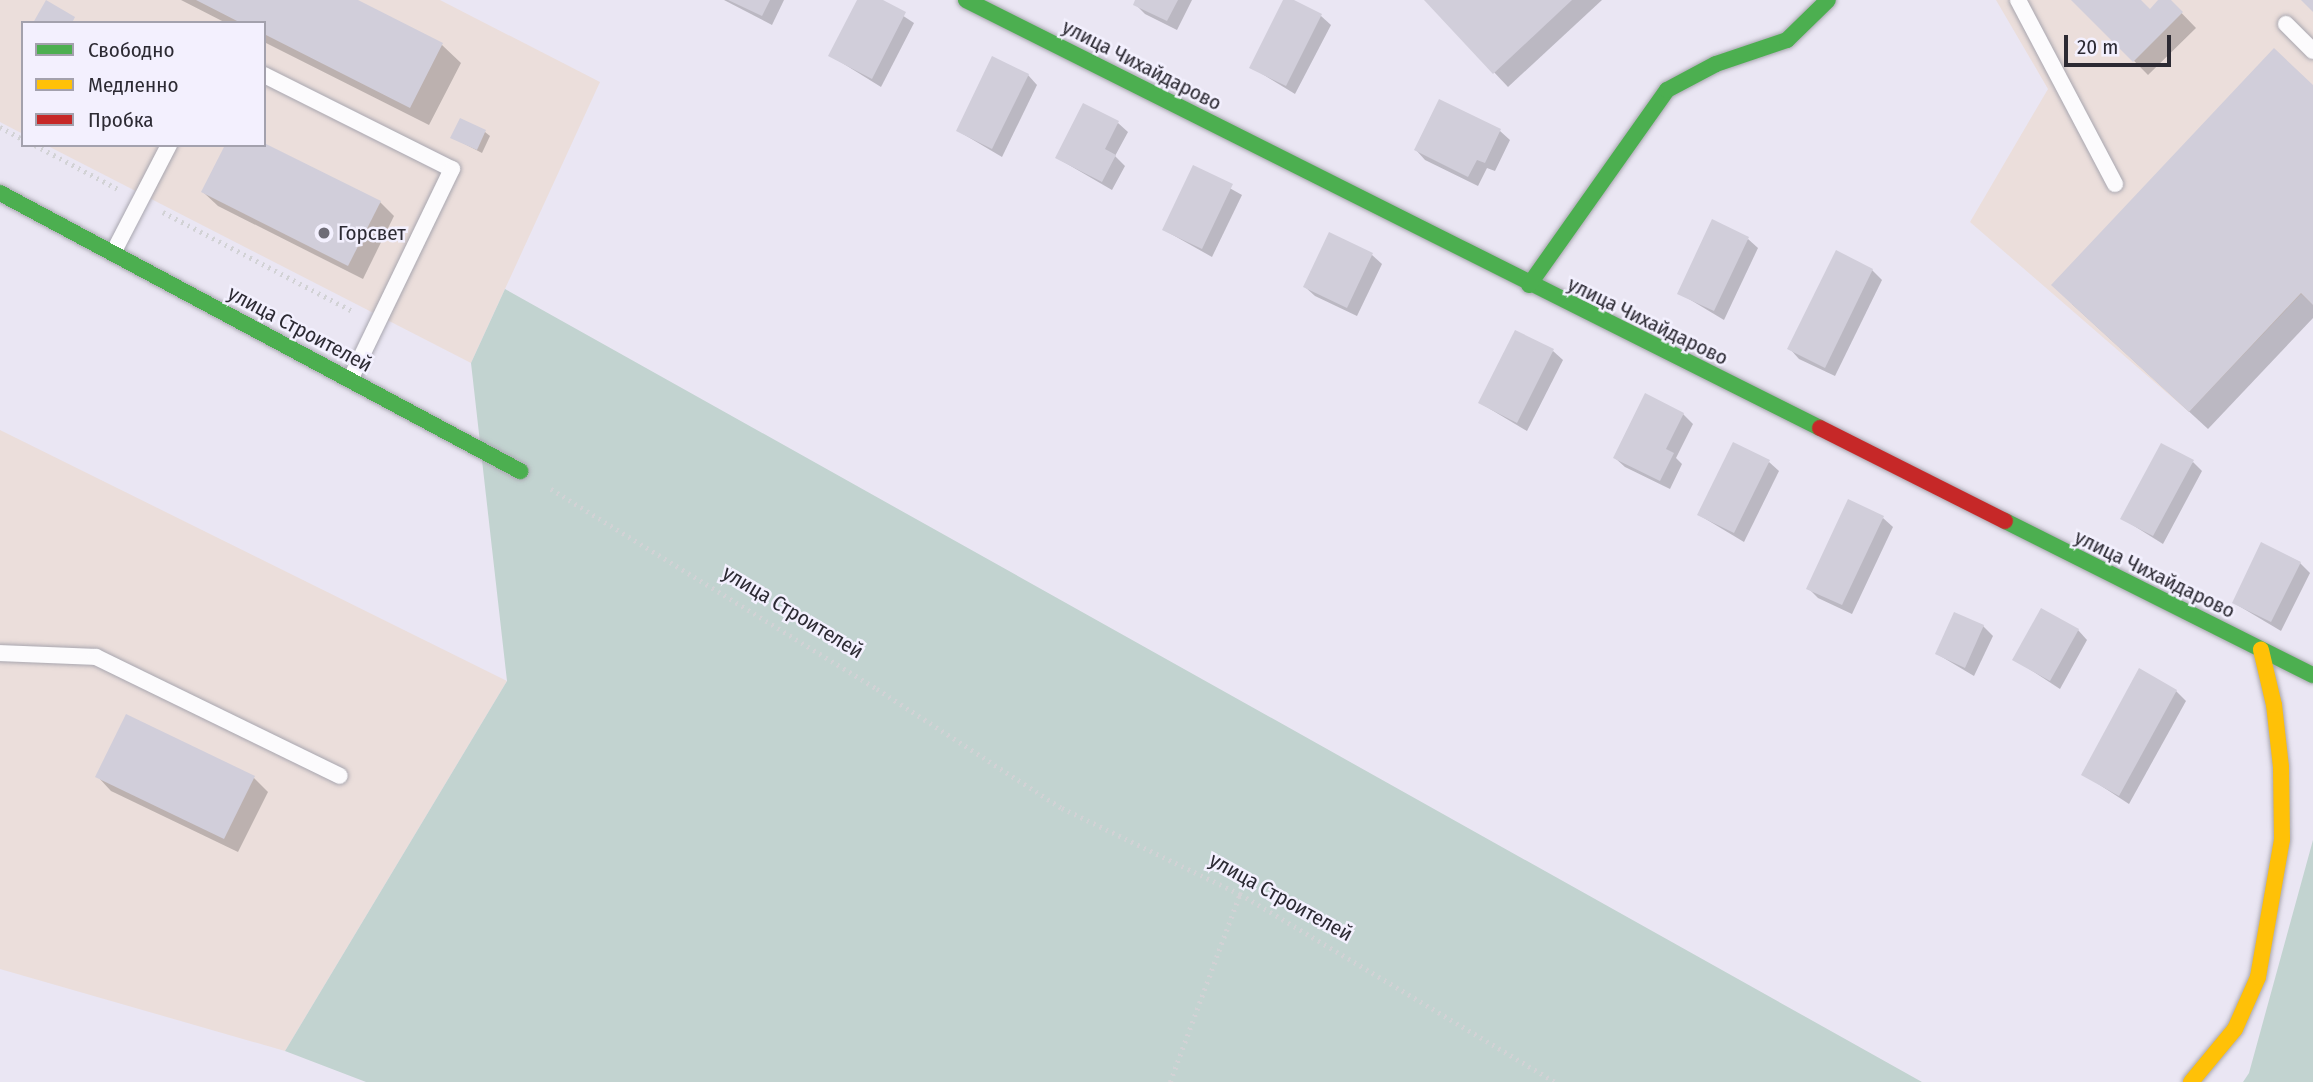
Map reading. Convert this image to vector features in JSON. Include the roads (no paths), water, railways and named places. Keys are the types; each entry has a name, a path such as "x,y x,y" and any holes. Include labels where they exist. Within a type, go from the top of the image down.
{"street":[{"name":"улица Чихайдарово","path":"966,0 1529,285 2313,675"},
{"path":"1529,285 1667,90 1716,64 1787,40 1828,0"},
{"name":"улица Строителей","path":"0,193 520,471"},
{"path":"2191,1082 2235,1029 2258,977 2282,839 2281,766 2274,705 2261,650"}],"lane":[{"path":"2018,0 2115,184"},
{"path":"2286,24 2313,51"},
{"path":"266,76 452,169 350,380"},
{"path":"113,253 168,147"},
{"path":"0,653 96,657 340,776"}],"place":[{"name":"Горсвет","path":"324,233"}]}
